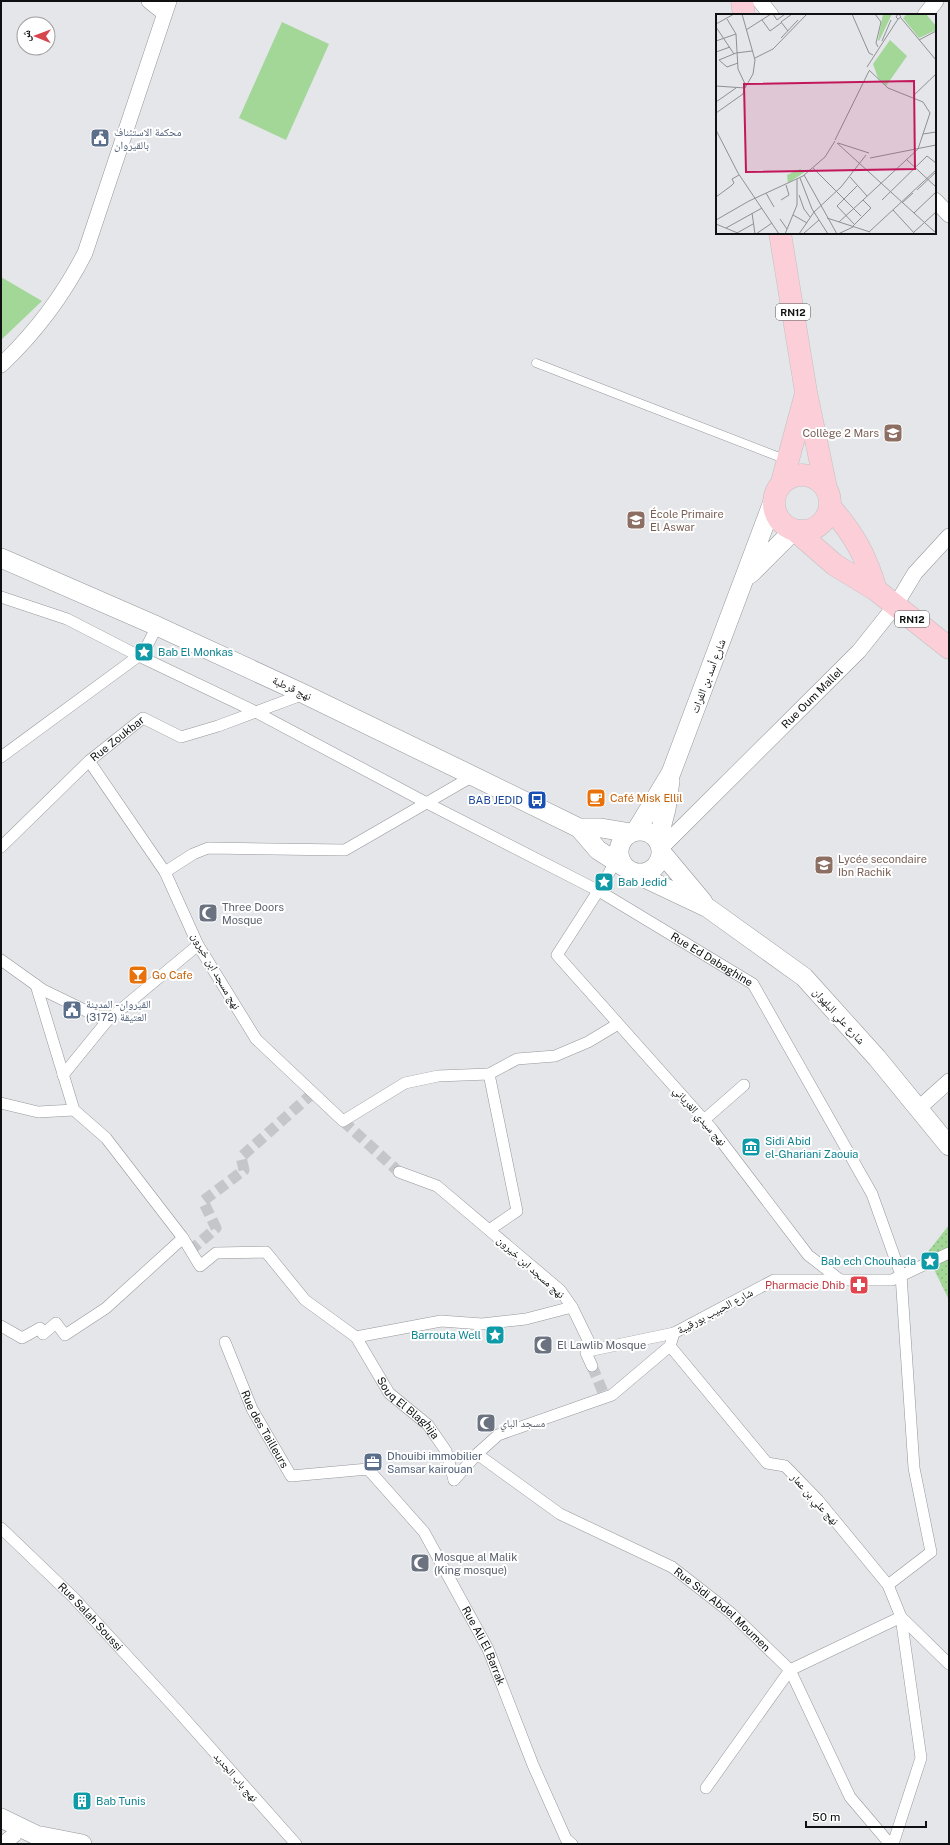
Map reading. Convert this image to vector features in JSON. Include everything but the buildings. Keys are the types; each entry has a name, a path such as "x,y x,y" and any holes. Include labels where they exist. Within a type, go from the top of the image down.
{"main road":[{"path":"742,1 744,14"},
{"name":"RN12","path":"780,234 806,392"},
{"path":"806,392 789,461 778,491 776,515 780,522 795,531 835,565 876,590"},
{"path":"795,531 806,532 815,529 822,524 828,498 806,392"},
{"path":"778,491 789,478 806,475 821,482 828,498 857,541 876,590"},
{"name":"RN12","path":"876,590 949,648"}],"street":[{"path":"1,364 19,347 52,309 69,285 85,253 166,7 149,1"},
{"path":"760,1 770,14"},
{"path":"926,14 936,1"},
{"path":"936,201 949,215"},
{"name":"شارع أسد بن الفرات","path":"671,773 778,491"},
{"path":"744,579 795,531"},
{"name":"Rue Oum Mallel","path":"660,847 858,651 895,606 915,573 949,536"},
{"name":"نهج قرطبة","path":"1,558 157,626 304,694 578,828"},
{"name":"Rue Ed Dabaghine","path":"1,597 68,619 139,656 254,711 425,802 599,891 753,984 872,1194 901,1275 914,1468 931,1552 888,1584"},
{"path":"1,757 144,652 157,626"},
{"name":"Rue Zoukbar","path":"1,847 89,761 143,718 181,737 218,726 254,711 304,694"},
{"name":"نهج مسجد ابن خيرون","path":"89,761 165,872 198,945 256,1039 342,1120 405,1083 438,1076 489,1074"},
{"path":"671,773 660,847 660,861 656,867 642,874 625,868 621,862 619,853 620,845 624,838 633,832 671,773"},
{"path":"165,872 193,854 208,848 345,850 472,776"},
{"path":"578,828 601,828 633,832 648,832 708,908"},
{"path":"578,828 598,850 625,868 708,908"},
{"path":"599,891 625,868"},
{"name":"نهج سيدي الغرياني","path":"599,891 557,955 704,1120 808,1254 839,1279"},
{"name":"شارع علي البلهوان","path":"708,908 804,977 877,1058 949,1146"},
{"path":"63,1075 107,1021 198,945"},
{"path":"1,960 36,984 107,1021"},
{"path":"36,984 74,1110 106,1138 183,1238 200,1266 216,1253 266,1252 305,1300 356,1337 441,1321 482,1324 526,1319 572,1307"},
{"path":"489,1230 517,1211 489,1074 517,1059 555,1056 588,1042 618,1024"},
{"path":"919,1108 949,1081"},
{"path":"704,1120 744,1085"},
{"path":"1,1102 38,1112 74,1110"},
{"name":"نهج مسجد ابن خيرون","path":"399,1172 437,1186 560,1290 572,1307 593,1350"},
{"path":"1,1326 22,1338 40,1328 43,1334 56,1323 64,1335 106,1308 183,1238"},
{"name":"شارع الحبيب بورقيبة","path":"454,1480 477,1454 498,1435 612,1395 670,1346 674,1333 774,1280 892,1280 949,1253"},
{"path":"592,1366 586,1353 593,1350 674,1333"},
{"name":"Souq El Blaghija","path":"356,1337 389,1393 428,1425 446,1451 454,1480"},
{"name":"Rue des Tailleurs","path":"225,1342 252,1409 291,1476 368,1469 424,1532"},
{"name":"نهج علي بن عمار","path":"670,1346 767,1463 785,1466 818,1500 888,1584 901,1617 949,1664"},
{"name":"Rue Sidi Abdel Moumen","path":"477,1454 560,1514 672,1567 731,1614 790,1670 850,1797 890,1844"},
{"name":"Rue Salah Soussi","path":"1,1528 73,1597 176,1709"},
{"name":"Rue Ali El Barrak","path":"424,1532 488,1649 533,1765 566,1839 572,1844"},
{"path":"706,1788 790,1670 901,1617 921,1758 893,1844"},
{"name":"نهج باب الجديد","path":"176,1709 296,1844"},
{"path":"1,1818 9,1834 82,1844"}],"lane":[{"path":"536,363 789,461"}],"green space":[{"path":"282,22 329,44 286,140 239,118"},
{"path":"1,277 42,301 1,340"},
{"path":"949,1225 949,1300 927,1253"}],"tunnel":[{"path":"190,1251 216,1228 203,1201 244,1170 241,1157 313,1093"},
{"path":"343,1121 399,1172"},
{"path":"592,1366 605,1397"},
{"path":"75,1806 88,1795"}],"place":[{"name":"محكمة الاستئناف بالقيروان","path":"100,138"},
{"name":"Collège 2 Mars","path":"893,433"},
{"name":"École Primaire El Aswar","path":"636,520"},
{"name":"Bab El Monkas","path":"144,652"},
{"name":"Café Misk Ellil","path":"596,798"},
{"name":"BAB JEDID","path":"537,800"},
{"name":"Lycée secondaire Ibn Rachik","path":"824,865"},
{"name":"Bab Jedid","path":"604,882"},
{"name":"Three Doors Mosque","path":"208,913"},
{"name":"Go Cafe","path":"138,975"},
{"name":"القيروان - المدينة العتيقة (3172)","path":"72,1010"},
{"name":"Sidi Abid el-Ghariani Zaouia","path":"751,1147"},
{"name":"Bab ech Chouhada","path":"930,1261"},
{"name":"Pharmacie Dhib","path":"859,1285"},
{"name":"Barrouta Well","path":"495,1335"},
{"name":"El Lawlib Mosque","path":"543,1345"},
{"name":"مسجد الباي","path":"486,1423"},
{"name":"Dhouibi immobilier Samsar kairouan","path":"373,1462"},
{"name":"Mosque al Malik (King mosque)","path":"420,1563"},
{"name":"Bab Tunis","path":"82,1801"}]}
